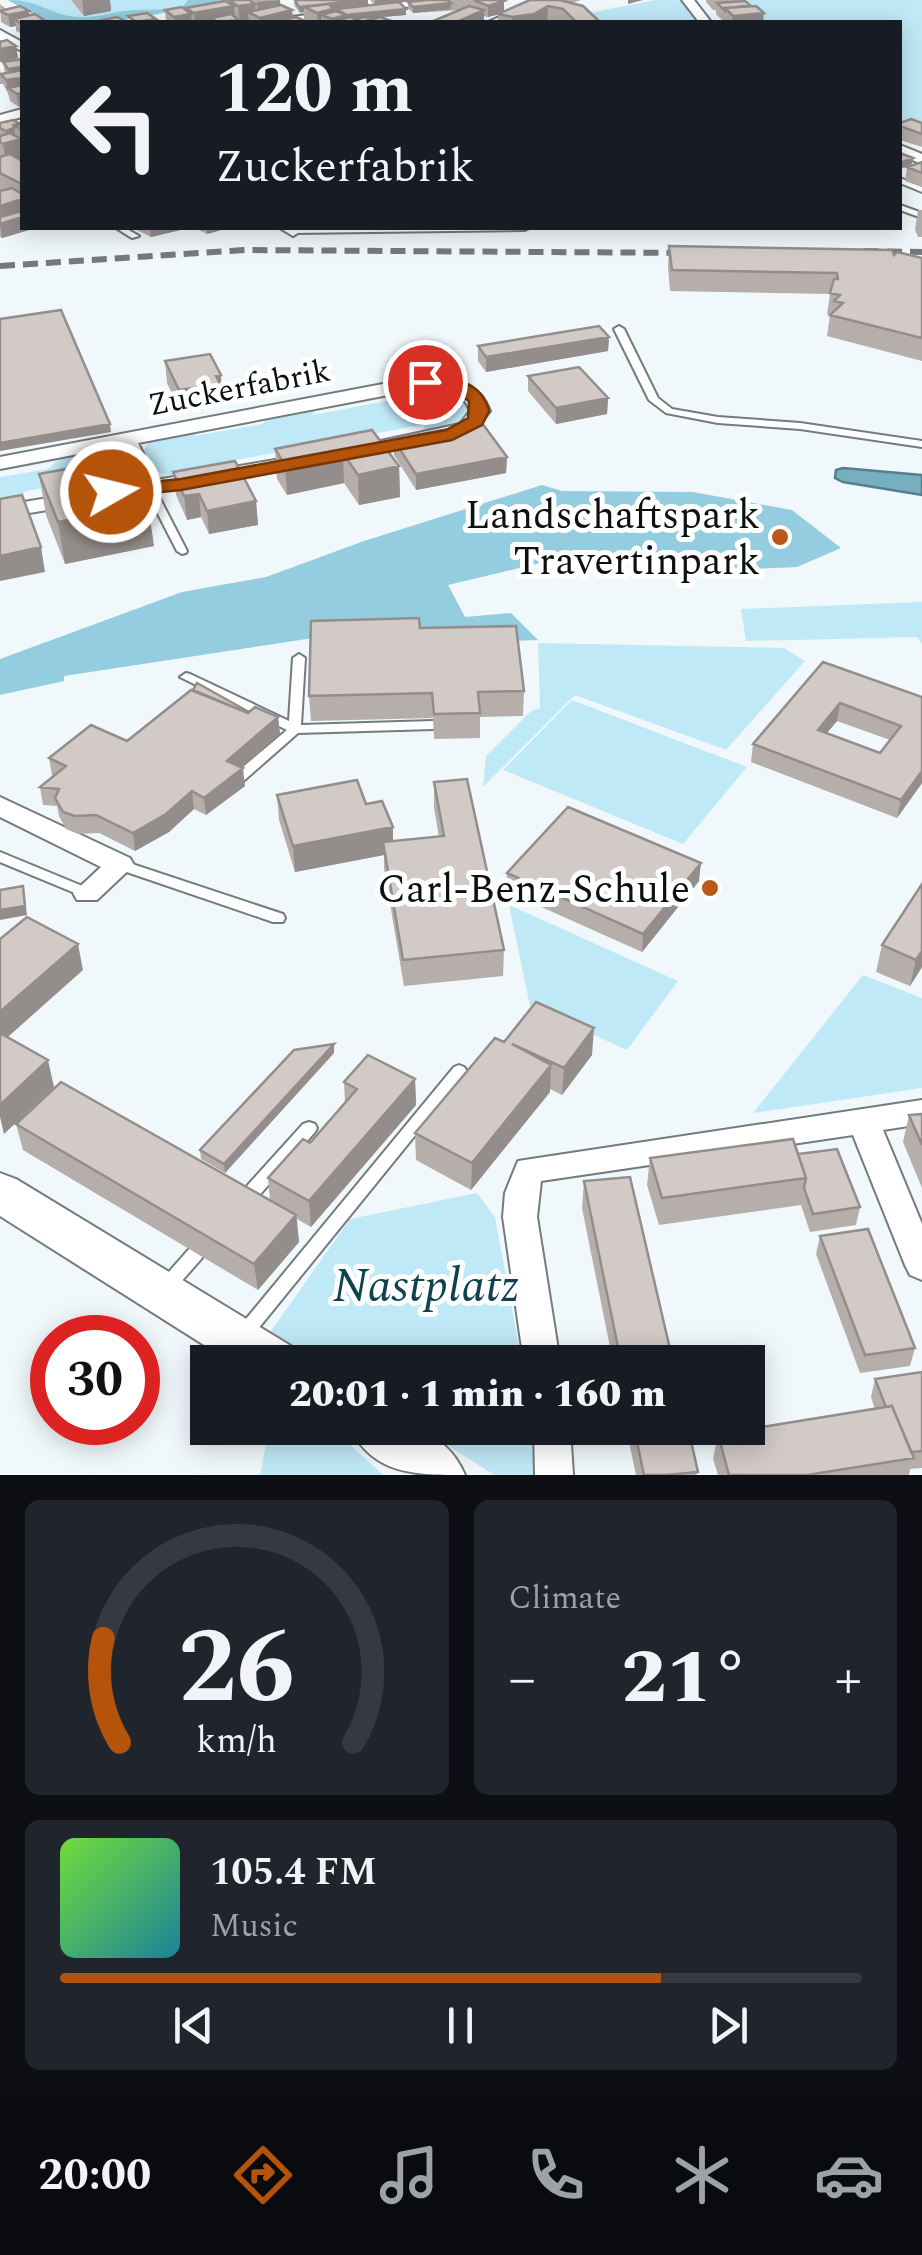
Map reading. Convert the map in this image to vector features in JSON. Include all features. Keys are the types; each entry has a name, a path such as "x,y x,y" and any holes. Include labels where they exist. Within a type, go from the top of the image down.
{"street":[{"path":"276,0 293,20 372,4 453,0"},
{"path":"498,20 550,0"},
{"path":"688,0 703,20"},
{"path":"500,6 516,12"},
{"name":"Zuckerfabrik","path":"0,462 425,382 445,382 464,388 478,400 480,411 467,428 452,434 181,484 148,485 0,512"},
{"name":"Zuckerfabrik","path":"128,440 148,485"},
{"path":"0,806 120,865 87,893"},
{"path":"539,1345 520,1217 521,1194 529,1170 922,1112"},
{"path":"863,1121 922,1265"},
{"path":"0,1192 244,1345"},
{"path":"399,1445 439,1475"},
{"path":"554,1475 555,1445"}],"lane":[{"path":"124,230 135,236"},
{"path":"619,330 654,400 669,411 922,444"},
{"path":"148,485 182,552"},
{"path":"235,782 295,729 299,658"},
{"path":"186,677 295,729 433,724"},
{"path":"1,858 87,893"},
{"path":"120,865 278,918"},
{"path":"260,1345 459,1071"},
{"path":"238,1207 309,1128"},
{"path":"161,1292 196,1254"}],"green space":[{"path":"8,0 235,0 124,20 43,20"},
{"path":"655,0 679,0 696,20 597,20 590,13"},
{"path":"738,0 922,0 922,127 902,119 902,20 754,20"},
{"path":"432,386 455,394 468,406 472,412 464,425 419,436 426,424 225,462 217,472 178,478 153,470 143,453 149,440 201,425 194,436 262,424 276,412 320,404 312,415 387,401 399,390"},
{"path":"106,451 128,461 81,481 26,491 12,504 0,506 0,477 48,469 65,454"},
{"path":"922,602 922,644 917,637 746,641 741,609"},
{"path":"538,643 784,648 805,661 726,750 575,695 483,787 486,756 531,711 540,708"},
{"path":"572,700 747,767 683,844 503,770"},
{"path":"509,905 678,981 627,1050 530,1006"},
{"path":"863,975 922,998 922,1088 753,1113"},
{"name":"Nastplatz","path":"477,1193 495,1217 519,1345 293,1345 271,1331 350,1219"},
{"path":"266,1445 350,1445 383,1475 260,1475"},
{"path":"447,1445 537,1445 536,1475 494,1475"}],"shaded area":[{"path":"8,0 83,17 177,8 188,0 235,0 124,20 43,20"},
{"path":"836,470 922,475 922,495 843,482 835,478"},
{"path":"542,485 562,491 693,492 792,510 841,548 797,567 753,569 597,557 553,560 448,585 465,617 511,613 538,640 437,644 346,633 64,676 64,681 0,695 0,659 182,592 266,577 364,541"}],"building":[{"path":"229,0 249,0 255,4 238,6"},
{"path":"295,0 363,0 299,7"},
{"path":"474,0 500,0 504,1 488,6"},
{"path":"530,0 559,0 583,6 598,20 574,20 563,9 548,6 534,14 498,14"},
{"path":"225,1 234,6 194,13 186,8"},
{"path":"745,1 751,6 725,11 717,3"},
{"path":"399,2 406,9 347,15 336,9"},
{"path":"408,2 451,3 413,7"},
{"path":"329,4 333,9 317,13 304,7"},
{"path":"281,5 292,10 260,18 248,12"},
{"path":"20,6 29,11 8,15 0,11"},
{"path":"469,6 484,10 462,20 436,20"},
{"path":"756,6 764,13 733,16 725,8"},
{"path":"182,7 191,14 174,17 165,10"},
{"path":"336,11 347,15 332,19 321,15"},
{"path":"147,13 156,19 133,20 128,16"},
{"path":"35,14 44,20 20,23 14,19"},
{"path":"231,14 239,20 214,20 211,18"},
{"path":"7,40 16,46 0,49 0,42"},
{"path":"20,59 20,67 8,69 3,62"},
{"path":"20,70 20,78 6,80 1,74"},
{"path":"911,119 922,123 922,134 902,127 902,122"},
{"path":"13,120 20,124 6,131 0,128 0,123"},
{"path":"10,133 20,139 3,144 0,136"},
{"path":"10,154 20,160 20,183 0,173 0,157"},
{"path":"922,162 922,173 907,167"},
{"path":"12,188 20,193 20,200 0,206 0,191"},
{"path":"20,212 20,218 0,224 0,217"},
{"path":"669,246 892,250 894,255 897,252 922,258 922,338 830,315 843,303 834,301 840,295 830,293 837,273 672,270"},
{"path":"61,310 110,424 0,443 0,319"},
{"path":"599,326 609,337 486,357 478,346"},
{"path":"210,354 221,375 216,376 220,384 179,390 165,361"},
{"path":"579,367 608,398 556,408 528,376"},
{"path":"482,423 507,457 416,474 393,439"},
{"path":"372,430 399,466 358,475 343,453 285,465 275,449"},
{"path":"127,458 148,504 58,522 39,474"},
{"path":"235,461 256,501 207,511 199,494 184,496 173,472"},
{"path":"22,495 41,547 0,556 0,499"},
{"path":"419,618 420,628 516,626 524,691 478,692 480,713 434,714 432,693 309,696 311,621"},
{"path":"823,662 922,697 922,771 901,800 753,744","holes":["840,703 901,726 880,753 818,730"]},
{"path":"197,683 249,712 193,690"},
{"path":"191,690 248,713 255,707 278,717 227,761 243,768 204,798 192,791 166,814 133,833 96,815 63,812 55,798 59,789 40,787 66,766 49,758 91,725 127,741"},
{"path":"467,779 504,950 403,960 383,842 444,836 434,782"},
{"path":"357,780 366,804 382,801 393,827 293,846 277,795"},
{"path":"568,807 701,863 643,934 507,873"},
{"path":"922,884 922,951 916,960 882,945"},
{"path":"23,886 25,906 0,910 0,890"},
{"path":"27,917 78,944 0,1012 0,939"},
{"path":"536,1002 594,1028 564,1068 512,1044 551,1065 472,1163 415,1133 495,1038 504,1042"},
{"path":"0,1033 48,1060 0,1105"},
{"path":"334,1044 224,1164 200,1150 294,1050"},
{"path":"368,1055 415,1079 309,1201 268,1178 303,1139 310,1143 357,1089 344,1082"},
{"path":"61,1082 296,1215 254,1264 16,1124"},
{"path":"922,1114 922,1145 909,1115"},
{"path":"793,1139 806,1178 662,1198 650,1158"},
{"path":"837,1149 860,1207 813,1214 798,1154"},
{"path":"630,1177 669,1345 618,1345 584,1181"},
{"path":"868,1229 915,1348 865,1355 820,1236"},
{"path":"922,1372 922,1451 911,1452 892,1406 886,1407 875,1379"},
{"path":"892,1406 914,1458 807,1475 729,1475 721,1445 765,1445 765,1426"},
{"path":"638,1445 692,1445 698,1472 644,1475"}],"railway":[{"path":"0,266 245,250 694,253"},
{"path":"864,251 922,252"}],"place":[{"name":"Landschaftspark Travertinpark","path":"780,537"},
{"name":"Carl-Benz-Schule","path":"710,888"}],"route":[{"path":"111,492 181,484 452,434 476,421 480,411 478,400 464,388 445,382 425,382"}]}
